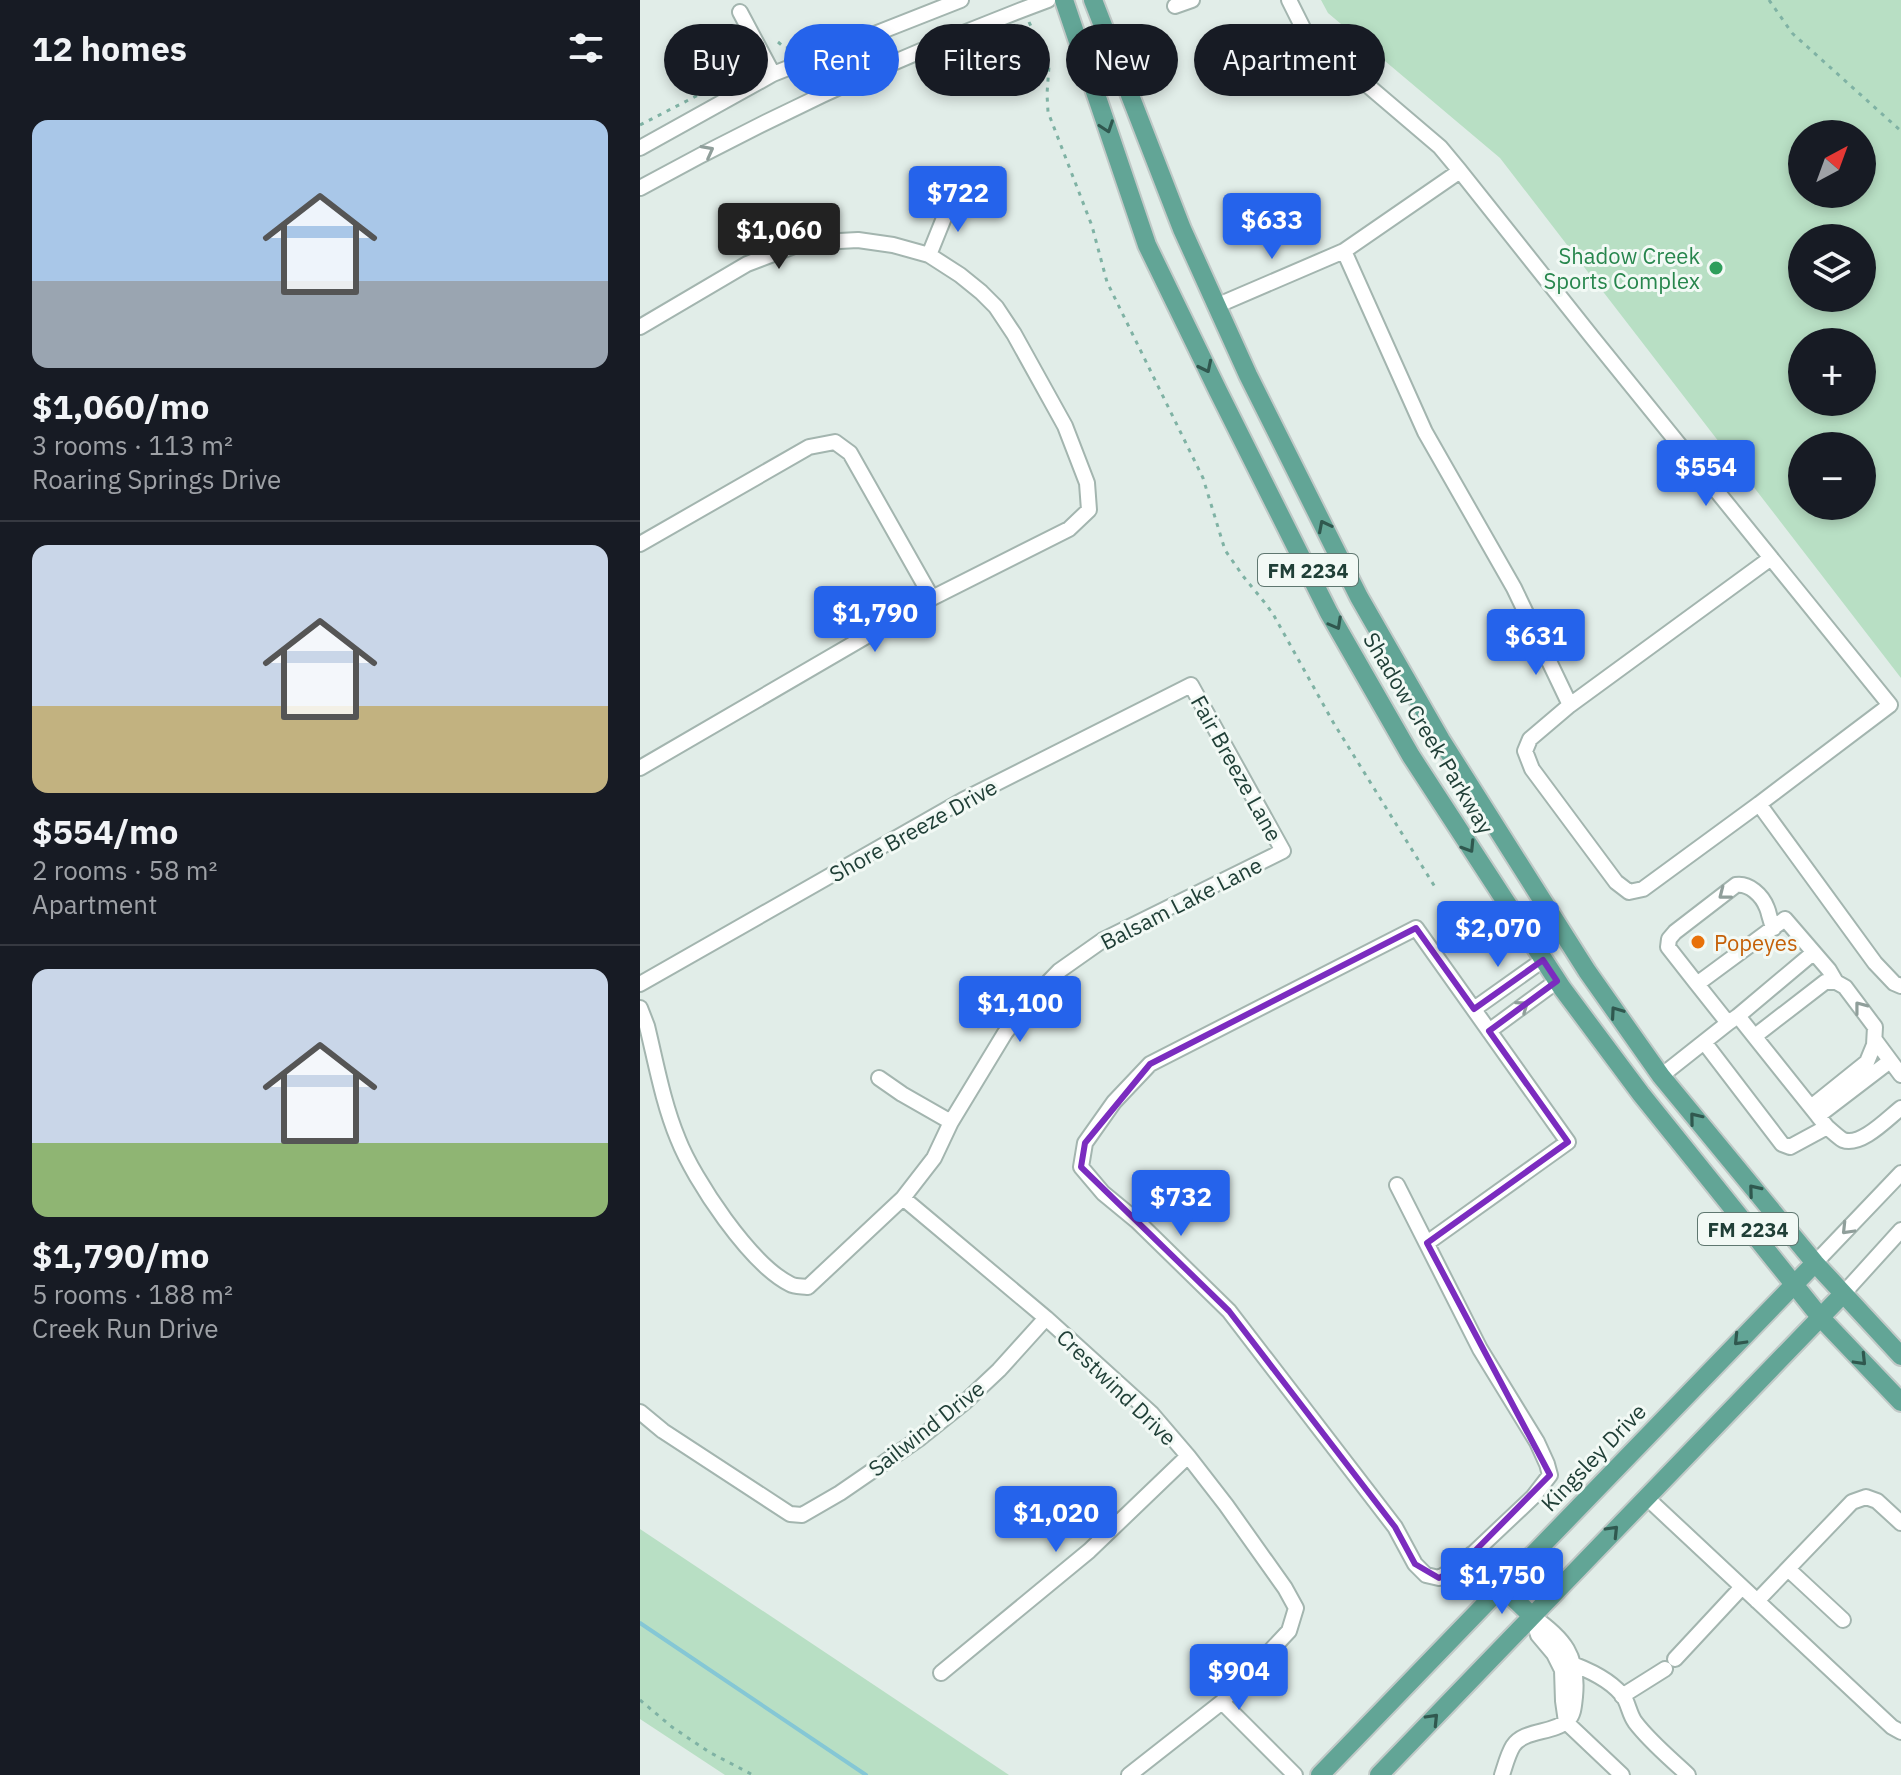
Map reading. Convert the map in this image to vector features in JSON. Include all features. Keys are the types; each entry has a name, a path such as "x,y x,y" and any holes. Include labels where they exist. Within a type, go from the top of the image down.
{"main road":[{"name":"Shadow Creek Parkway","path":"1064,0 1147,245 1329,613 1411,756 1557,981 1650,1106 1821,1318 1901,1402"},
{"name":"Shadow Creek Parkway","path":"1093,0 1182,229 1248,375 1359,597 1441,740 1587,971 1661,1076 1815,1263 1901,1356"},
{"name":"Kingsley Drive","path":"1320,1775 1815,1263"},
{"path":"1379,1775 1843,1294"},
{"path":"1502,1587 1532,1616"}],"street":[{"path":"640,148 773,74 961,0"},
{"path":"640,188 714,147 843,86 958,35 1048,0"},
{"path":"1175,6 1192,0"},
{"path":"1289,0 1305,32 1440,147 1901,716"},
{"path":"740,12 773,74"},
{"path":"1216,306 1344,251 1460,171"},
{"path":"929,255 952,198"},
{"path":"640,327 747,264 802,243 858,240 929,255 981,292 996,307 1014,334 1065,426 1087,483 1089,510 1069,529 932,598 640,768"},
{"path":"1344,251 1425,432 1514,588 1570,705"},
{"path":"640,544 809,447 835,442 850,453 932,598"},
{"path":"1771,558 1570,705 1530,739 1525,751 1532,769 1616,882 1629,892 1643,889 1890,705"},
{"name":"Fair Breeze Lane","path":"1191,685 1283,851"},
{"name":"Shore Breeze Drive","path":"640,984 963,800 1191,685"},
{"path":"1759,804 1875,963 1901,986"},
{"name":"Balsam Lake Lane","path":"640,1008 677,1138 695,1173 743,1242 770,1270 792,1285 808,1287 903,1198 934,1158 951,1122 1005,1033 1059,971 1103,940 1283,851"},
{"path":"1774,928 1768,919 1767,907 1751,887 1736,885 1675,932 1669,939 1668,947 1697,984 1733,1020 1755,1036 1819,1116 1844,1140 1864,1138 1901,1108"},
{"path":"1697,984 1785,919 1836,982"},
{"path":"1397,1185 1480,1349 1537,1442 1550,1475 1533,1497 1461,1565 1439,1578 1426,1575 1415,1564 1395,1527 1229,1311 1137,1221 1103,1193 1081,1167 1085,1143 1114,1102 1150,1064 1416,928 1568,1142 1427,1243"},
{"path":"1661,1076 1813,953"},
{"path":"1474,1009 1543,960"},
{"path":"1489,1031 1557,981"},
{"path":"1704,1042 1782,1144 1790,1147 1867,1062 1875,1040 1875,1027 1845,987 1836,982 1825,982 1755,1036"},
{"path":"1875,1040 1901,1075"},
{"path":"1819,1116 1890,1061"},
{"path":"879,1078 951,1122"},
{"name":"Kingsley Drive","path":"1815,1263 1901,1173"},
{"name":"Crestwind Drive","path":"903,1198 1046,1318 1152,1414 1188,1456 1285,1588 1296,1608 1289,1631 1222,1702"},
{"path":"1843,1294 1901,1230"},
{"name":"Sailwind Drive","path":"640,1412 663,1431 790,1514 802,1515 920,1438 965,1402 1046,1318"},
{"path":"941,1673 1089,1551 1188,1456"},
{"path":"1646,1497 1892,1727 1901,1732"},
{"path":"1757,1601 1852,1502 1866,1497 1877,1501 1901,1523"},
{"path":"1472,1554 1502,1587"},
{"path":"1788,1569 1843,1620"},
{"path":"1622,1696 1670,1664 1742,1587"},
{"path":"1502,1775 1512,1747 1518,1740 1566,1722 1573,1714 1576,1685 1568,1667 1566,1646 1551,1629 1532,1616"},
{"path":"1568,1667 1592,1671 1607,1681 1622,1696 1639,1726 1688,1775"},
{"path":"1129,1775 1222,1702 1295,1775"},
{"path":"1566,1722 1622,1775"}],"path":[{"path":"1769,0 1792,33 1901,131"},
{"path":"1024,9 1049,66 1048,112 1092,226 1107,282 1203,478 1225,550 1273,614 1333,722 1435,887"},
{"path":"640,125 696,96"},
{"path":"640,1700 709,1752 753,1775"}],"highlighted area":[{"path":"1416,928 1474,1009 1543,960 1557,981 1489,1031 1568,1142 1427,1243 1550,1475 1461,1565 1439,1578 1415,1564 1395,1527 1229,1311 1081,1167 1085,1143 1150,1064"}],"green space":[{"name":"Shadow Creek Sports Complex","path":"1321,0 1901,0 1901,678 1500,158 1385,61 1385,24 1341,24 1328,13"},
{"path":"640,1529 1009,1775 725,1775 640,1719"}],"waterway":[{"path":"640,1623 866,1775"}],"place":[{"name":"Shadow Creek Sports Complex","path":"1716,268"},
{"name":"Popeyes","path":"1698,942"}]}
